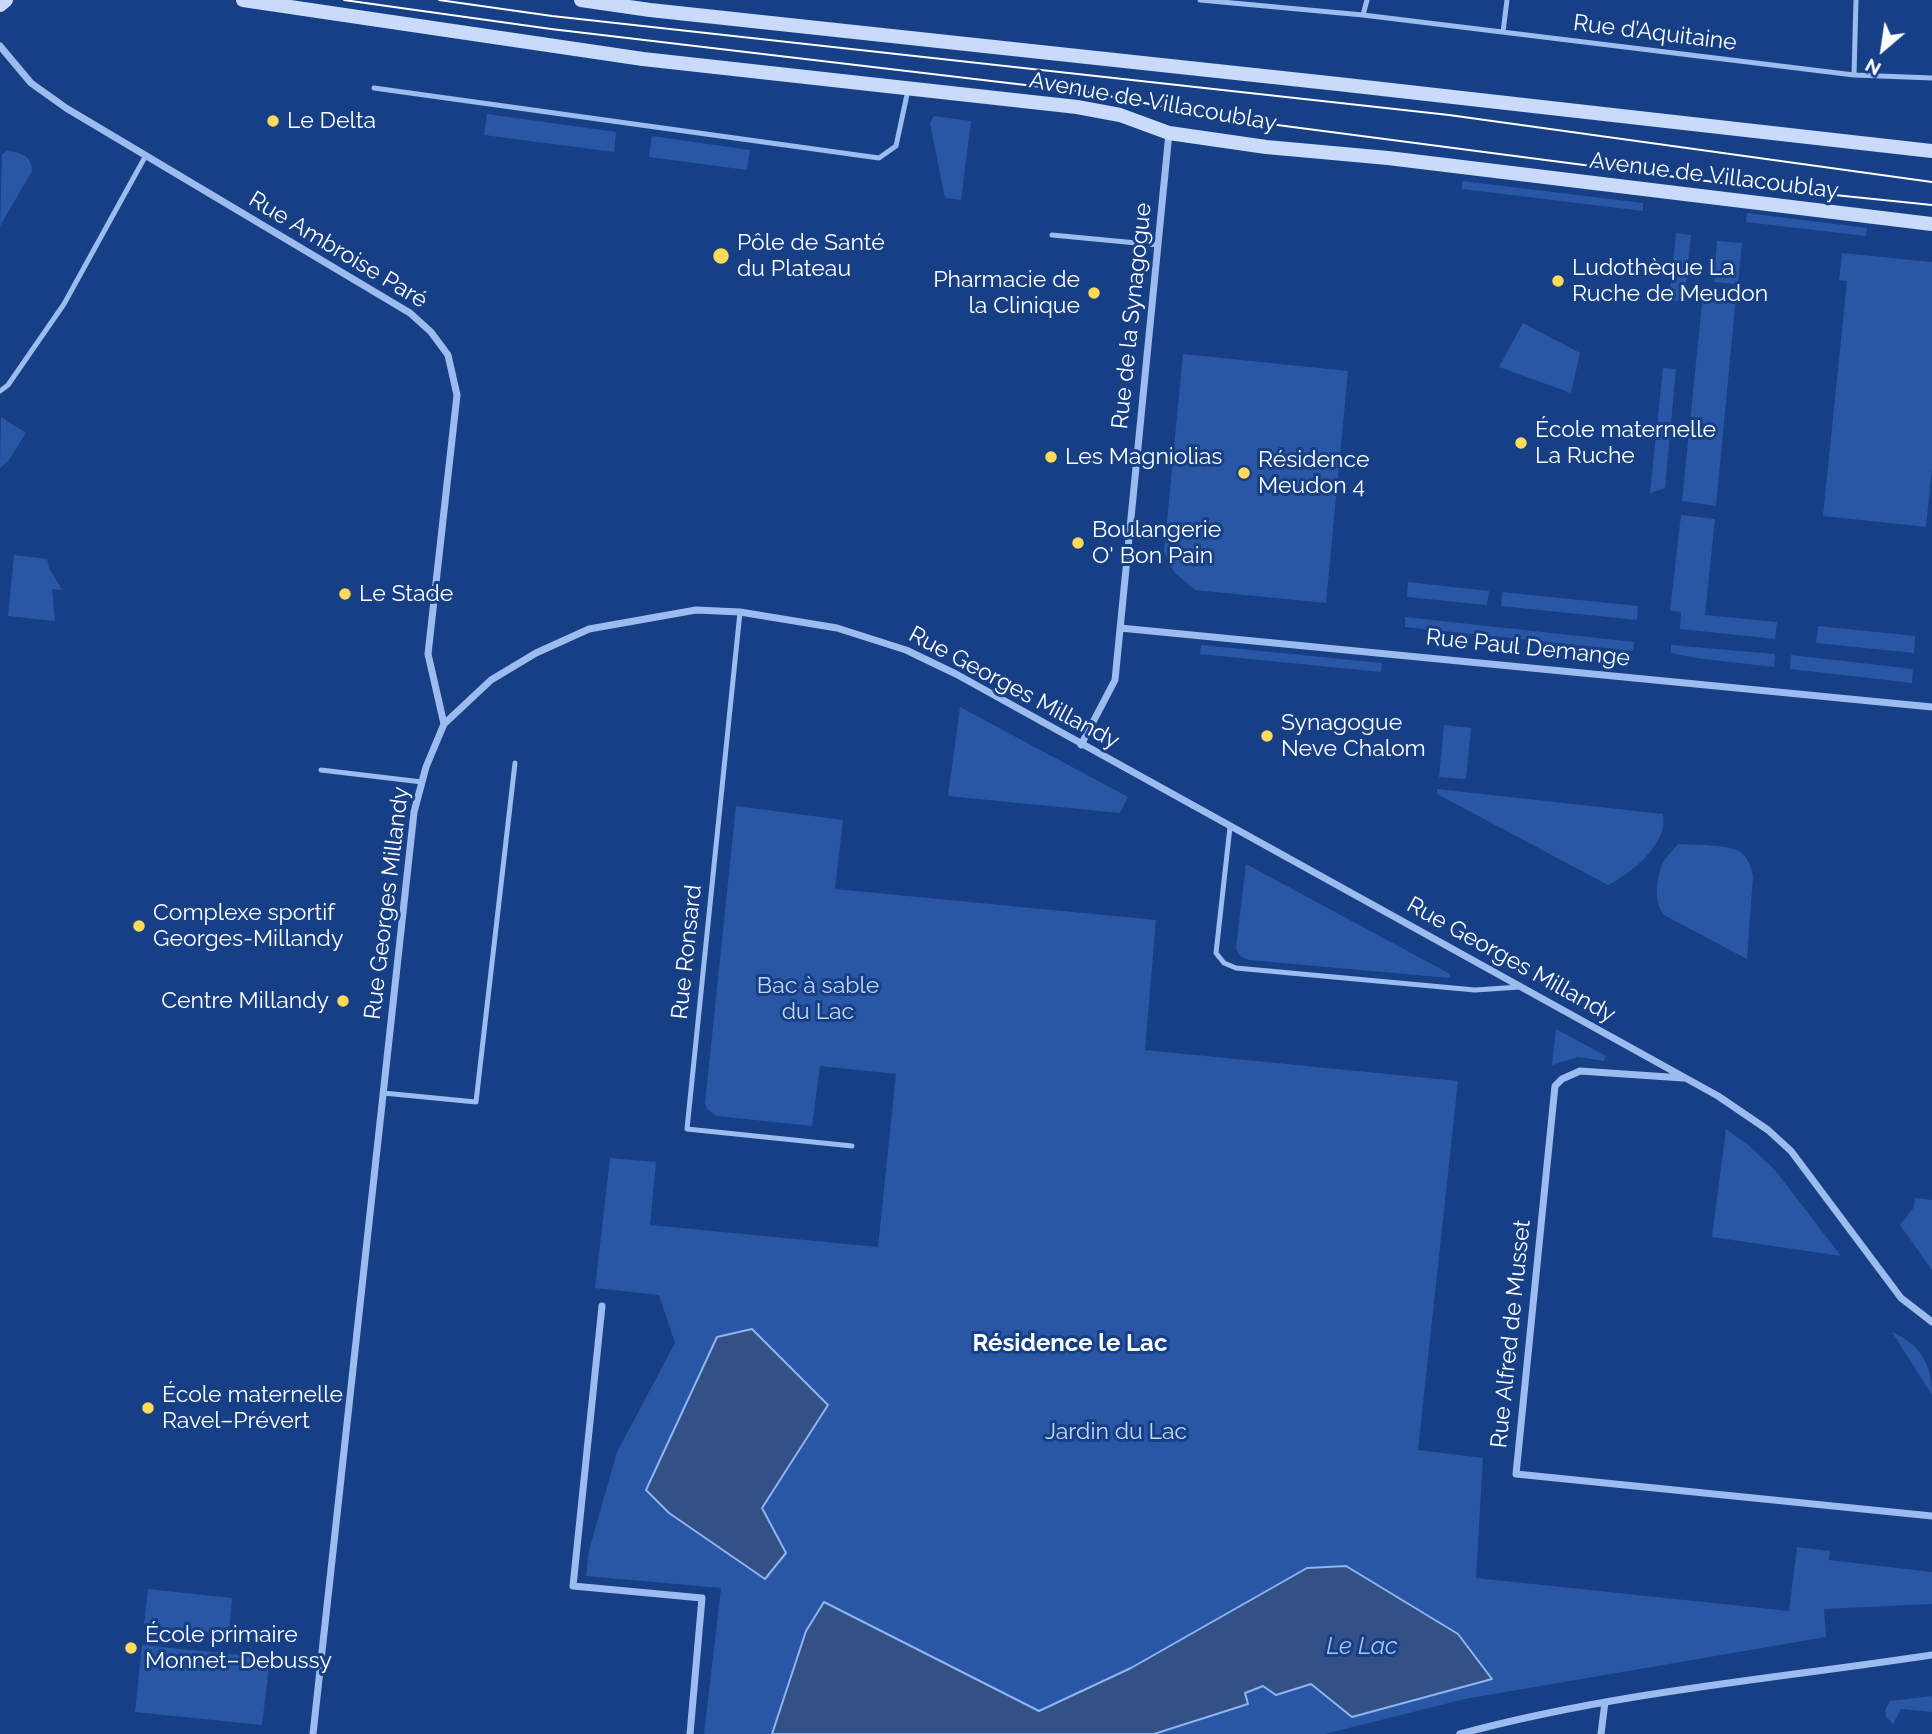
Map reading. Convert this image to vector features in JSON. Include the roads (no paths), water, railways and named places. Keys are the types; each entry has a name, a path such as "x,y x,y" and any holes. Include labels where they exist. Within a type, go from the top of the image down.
{"street":[{"path":"0,5 6,0"},
{"name":"Avenue de Villacoublay","path":"243,0 643,59 1077,107 1121,115 1170,133 1266,147 1388,158 1863,218 1932,224"},
{"name":"Avenue de Villacoublay","path":"581,0 650,10 1932,150"},
{"name":"Rue Ambroise Paré","path":"0,46 31,83 66,108 410,313 431,332 448,355 457,395 428,654 444,724"},
{"name":"Rue de la Synagogue","path":"1081,745 1115,680 1170,133"},
{"name":"Rue Georges Millandy","path":"313,1734 414,812 426,767 444,724 491,680 536,653 589,629 696,610 740,612 837,628 906,650 956,674 1688,1078 1768,1130 1791,1151 1901,1298 1932,1322"},
{"name":"Rue Paul Demange","path":"1120,628 1932,707"},
{"name":"Rue Alfred de Musset","path":"1688,1078 1580,1071 1562,1079 1555,1086 1516,1475 1932,1516"},
{"path":"602,1306 573,1586 702,1598 691,1734"},
{"path":"1460,1734 1534,1714 1691,1687 1932,1655"},
{"path":"1601,1734 1605,1702"}],"lane":[{"name":"Rue d’Aquitaine","path":"1200,0 1363,15 1854,75 1932,78"},
{"path":"1363,15 1367,0"},
{"path":"1503,32 1507,0"},
{"path":"1854,75 1856,0"},
{"path":"374,88 878,158 896,146 909,88"},
{"path":"0,391 8,386 64,304 145,157"},
{"path":"1052,235 1158,245"},
{"name":"Rue Ronsard","path":"740,612 687,1129 852,1146"},
{"path":"383,1093 476,1102 515,762"},
{"path":"321,770 422,782"},
{"path":"1230,827 1216,953 1224,963 1236,968 1475,990 1522,987"}],"water":[{"path":"752,1329 828,1405 762,1508 786,1553 765,1579 669,1513 646,1490 717,1337"},
{"name":"Le Lac","path":"1346,1566 1458,1634 1492,1679 1352,1717 1311,1684 1276,1695 1263,1686 1245,1693 1248,1704 1154,1734 772,1734 806,1631 824,1602 1039,1711 1131,1668 1307,1568"}],"tram line":[{"path":"344,0 551,29 1093,93 1216,117 1737,185 1932,205"},
{"path":"439,0 552,16 1449,115 1932,182"}],"place":[{"name":"Le Delta","path":"273,121"},
{"name":"Pôle de Santé du Plateau","path":"721,256"},
{"name":"Ludothèque La Ruche de Meudon","path":"1558,281"},
{"name":"Pharmacie de la Clinique","path":"1094,293"},
{"name":"École maternelle La Ruche","path":"1521,443"},
{"name":"Les Magniolias","path":"1051,457"},
{"name":"Résidence Meudon 4","path":"1244,473"},
{"name":"Boulangerie O' Bon Pain","path":"1078,543"},
{"name":"Le Stade","path":"345,594"},
{"name":"Synagogue Neve Chalom","path":"1267,736"},
{"name":"Complexe sportif Georges-Millandy","path":"139,926"},
{"name":"Centre Millandy","path":"343,1001"},
{"name":"École maternelle Ravel–Prévert","path":"148,1408"},
{"name":"École primaire Monnet–Debussy","path":"131,1648"}],"district":[{"name":"Résidence le Lac","path":"1070,1344"}],"park label":[{"name":"Bac à sable du Lac","path":"818,999"},
{"name":"Jardin du Lac","path":"1116,1432"}]}
